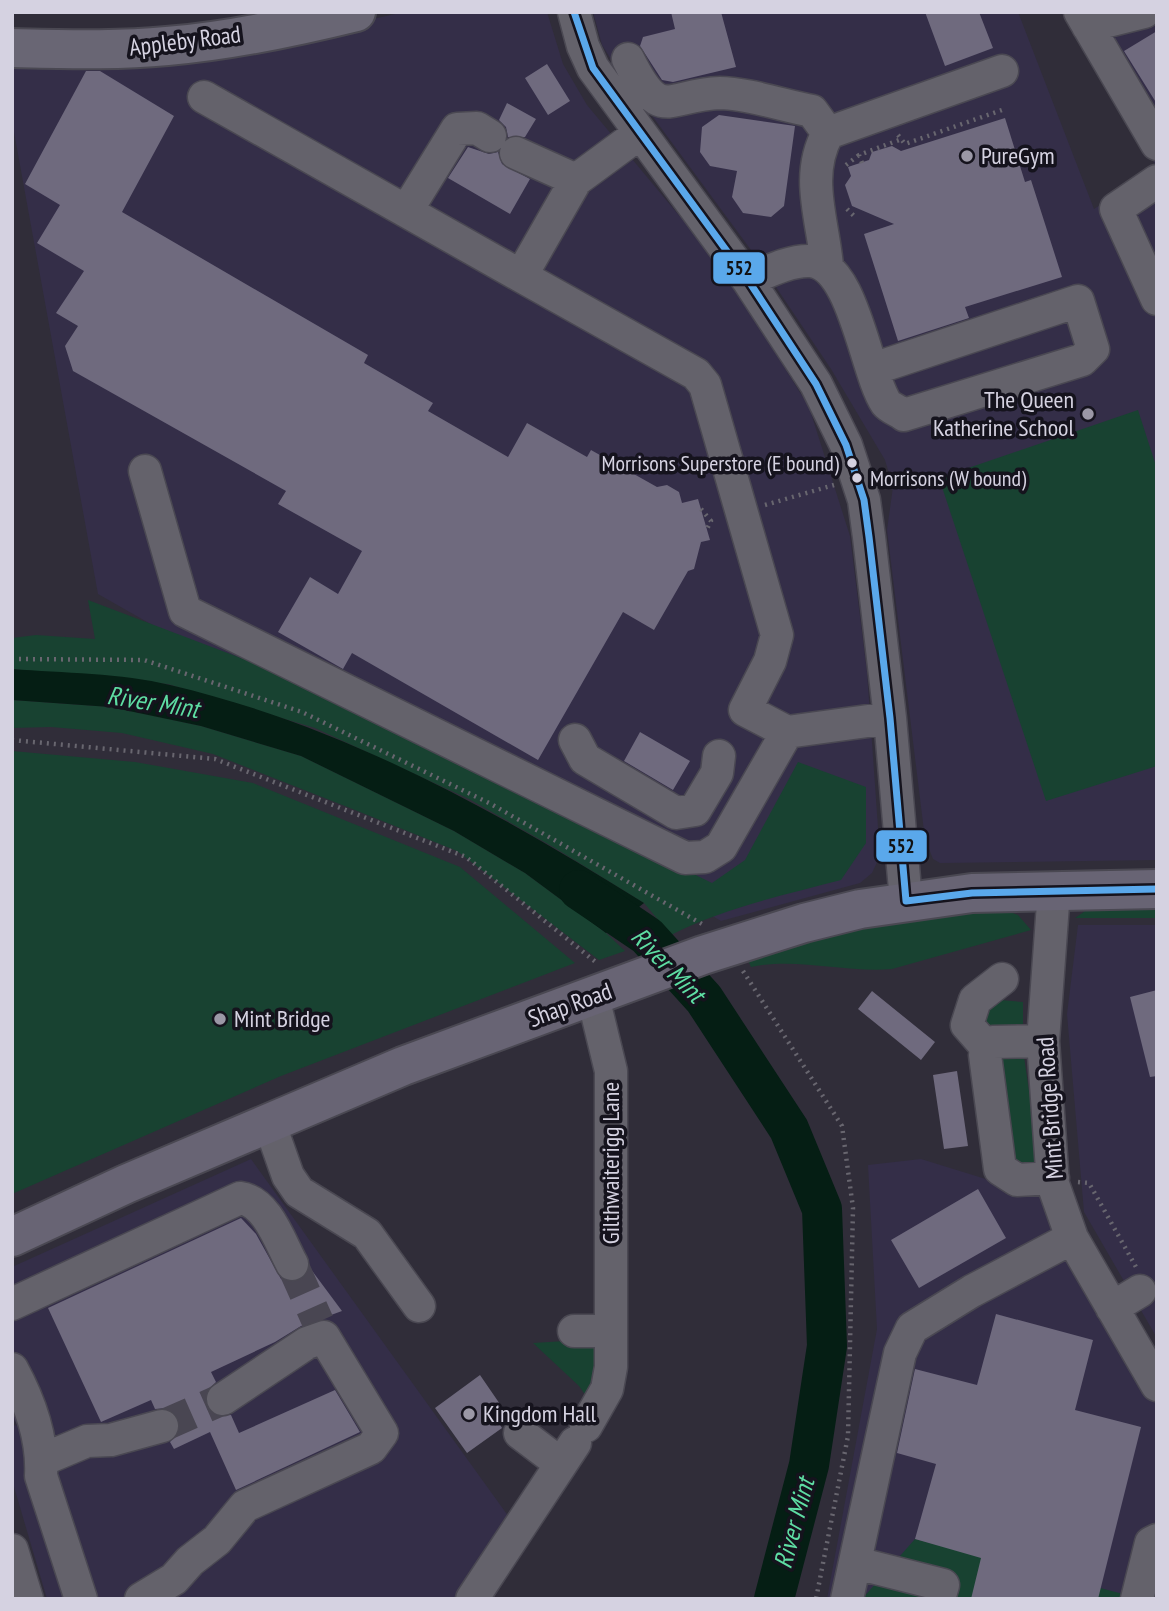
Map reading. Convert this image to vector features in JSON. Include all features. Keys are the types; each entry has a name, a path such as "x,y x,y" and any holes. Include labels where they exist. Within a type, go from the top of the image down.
{"highway":[{"name":"Shap Road","path":"12,1237 269,1122 403,1066 593,997 715,947 804,923 906,901 972,893 1157,889"}],"main road":[{"name":"Appleby Road","path":"12,48 115,49 169,46 238,36 356,12"}],"street":[{"path":"573,12 593,68 748,280 816,384 846,445 864,500 869,537 890,719 906,901"},
{"path":"1144,12 1084,19 1157,144"},
{"path":"628,59 640,83 656,99 673,104 721,93 812,111 838,129 894,125 1002,71"},
{"path":"204,97 696,374 705,386 777,635 770,661 745,710 787,732 890,719"},
{"path":"407,210 457,129 477,128 490,136"},
{"path":"838,129 820,148 814,182 824,228 827,266 839,281 873,369 887,404 904,415 1082,360 1093,349 1079,301 873,369"},
{"path":"521,276 576,180 640,133"},
{"path":"516,153 576,180"},
{"path":"1157,181 1116,209 1157,299"},
{"path":"748,280 809,261 827,266"},
{"path":"145,471 185,611 685,858 705,857 721,847 787,732"},
{"path":"575,740 585,760 676,813 695,810 717,773 719,756"},
{"name":"Mint Bridge Road","path":"1054,890 1043,1041 1053,1181 1072,1238 1157,1385"},
{"path":"988,1049 967,1025 975,999 1002,979"},
{"name":"Gilthwaiterigg Lane","path":"472,1599 607,1389 611,1367 611,1071 593,997"},
{"path":"1043,1041 993,1042 985,1055 1000,1169 1017,1180 1053,1181"},
{"path":"269,1122 288,1176 299,1192 367,1234 419,1306"},
{"path":"12,1304 240,1198 250,1199 260,1207 292,1264"},
{"path":"847,1599 897,1366 912,1328 972,1291 1072,1238"},
{"path":"1112,1308 1139,1282"},
{"path":"141,1599 174,1579 217,1540 246,1506 371,1448 382,1433 321,1329 307,1343 223,1399"},
{"path":"574,1331 611,1331"},
{"path":"12,1369 21,1406 42,1460 41,1476 80,1599"},
{"path":"42,1460 87,1441 111,1440 162,1426"},
{"path":"520,1433 574,1444"},
{"path":"1137,1599 1151,1543 1157,1540"},
{"path":"14,1563 27,1599"},
{"path":"856,1563 943,1585 939,1599"}],"path":[{"path":"844,170 849,160 859,155 894,125 905,144 1002,110"},
{"path":"859,155 862,163"},
{"path":"845,201 848,212 854,216"},
{"path":"707,529 711,521 857,479"},
{"path":"701,509 711,521"},
{"path":"12,659 144,660 302,712 491,804 715,947 842,1125 853,1208 848,1436 816,1599"},
{"path":"12,740 215,759 466,857 591,959"},
{"path":"1053,1181 1089,1183 1139,1282"}],"shaded area":[{"path":"404,12 547,12 563,64 587,105 722,267 809,407 850,536 867,672 880,856 872,873 860,883 721,921 638,873 170,635 98,594 12,121 12,65 289,38"},
{"path":"593,12 1018,12 1094,209 1151,172 1155,164 1068,12 1157,12 1157,860 940,863 933,859 925,839 887,530 893,487 885,460 831,369 751,250 614,64 602,45"},
{"path":"1138,410 1157,469 1157,766 1046,801 939,478"},
{"path":"88,600 286,675 712,883 745,860 798,762 866,787 866,843 841,880 733,910 671,935 644,903 555,848 469,799 315,728 168,684 12,669 12,638 36,635 95,639"},
{"path":"12,700 110,707 201,726 301,756 454,831 525,873 606,933 625,951 599,960 457,851 213,754 122,733 51,727 12,728"},
{"name":"Mint Bridge","path":"12,751 135,762 253,783 460,867 575,963 281,1076 12,1194"},
{"path":"1157,906 1157,918 1075,918 1088,909"},
{"path":"1007,911 1018,915 1031,930 892,969 803,964 751,967 747,958 843,932 908,920"},
{"path":"1078,925 1157,925 1157,1338 1084,1212 1067,1014"},
{"path":"1000,1000 1023,1002 1023,1025 1000,1028 980,1019 986,1010"},
{"path":"1023,1050 1040,1166 1010,1165 999,1053"},
{"path":"251,1159 511,1520 454,1599 47,1599 12,1480 12,1426 17,1425 12,1416 12,1267"},
{"path":"921,1159 989,1180 1006,1191 1040,1188 1157,1406 1157,1599 827,1599 877,1329 868,1165"},
{"path":"566,1341 591,1344 596,1350 598,1370 586,1396 579,1386 533,1343"},
{"path":"915,1539 1123,1594 1122,1599 862,1599"}],"water":[{"path":"12,669 151,681 234,702 296,723 416,774 474,804 644,903 606,933 525,873 454,831 301,756 201,726 110,707 12,700"}],"building":[{"path":"671,12 721,12 736,67 673,82 662,80 640,46 643,37 675,29"},
{"path":"925,12 979,12 993,48 945,66"},
{"path":"1157,31 1157,104 1124,51"},
{"path":"547,64 570,101 548,115 525,78"},
{"path":"86,71 100,71 174,116 122,212 368,355 364,363 433,403 428,411 508,457 527,423 587,457 591,450 657,487 667,485 679,492 682,503 698,499 710,540 701,542 694,569 688,571 654,630 623,612 538,760 352,653 343,669 278,632 310,577 338,594 362,551 278,504 286,491 73,371 65,346 78,326 56,313 84,271 37,243 60,205 25,184"},
{"path":"507,103 536,119 525,137 508,137 506,127 499,120"},
{"path":"719,115 795,126 784,206 771,217 743,213 732,197 737,171 710,166 700,152 702,127"},
{"path":"1005,118 1025,182 1031,180 1062,277 965,307 969,318 898,341 864,234 894,224 852,206 845,185 851,176 848,167 869,160 872,152 892,146 901,151"},
{"path":"468,147 489,154 498,152 502,164 530,179 510,214 448,178"},
{"path":"640,732 690,761 673,790 624,761"},
{"path":"1157,990 1157,1076 1150,1077 1130,997"},
{"path":"872,991 935,1042 921,1060 858,1009"},
{"path":"957,1071 968,1146 944,1149 933,1075"},
{"path":"978,1189 1006,1238 919,1288 891,1240"},
{"path":"241,1218 256,1234 281,1279 300,1281 310,1268 342,1311 301,1326 275,1342 211,1372 216,1382 206,1392 207,1409 216,1416 231,1415 239,1433 335,1390 360,1432 236,1490 210,1432 174,1449 170,1442 180,1431 179,1421 167,1408 155,1409 151,1400 101,1422 48,1308"},
{"path":"996,1314 1093,1340 1075,1410 1141,1427 1098,1599 971,1599 981,1558 915,1539 936,1464 897,1453 915,1369 977,1385"},
{"name":"Kingdom Hall","path":"480,1375 504,1410 495,1417 502,1428 467,1453 435,1408"}],"waterway":[{"name":"River Mint","path":"579,890 647,936 704,999 789,1129 822,1209 827,1346 809,1465 774,1599"}],"tunnel":[{"path":"292,1264 318,1322"},
{"path":"162,1426 223,1399"}],"transit line":[{"name":"552","path":"574,12 593,68 748,280 816,384 846,445 864,500 869,537 890,718 906,901 972,893 1157,889"}],"place":[{"name":"PureGym","path":"967,156"},
{"name":"The Queen Katherine School","path":"1088,414"},
{"name":"Morrisons Superstore (E bound)","path":"852,463"},
{"name":"Morrisons (W bound)","path":"857,478"},
{"name":"Mint Bridge","path":"220,1019"},
{"name":"Kingdom Hall","path":"469,1414"}]}
